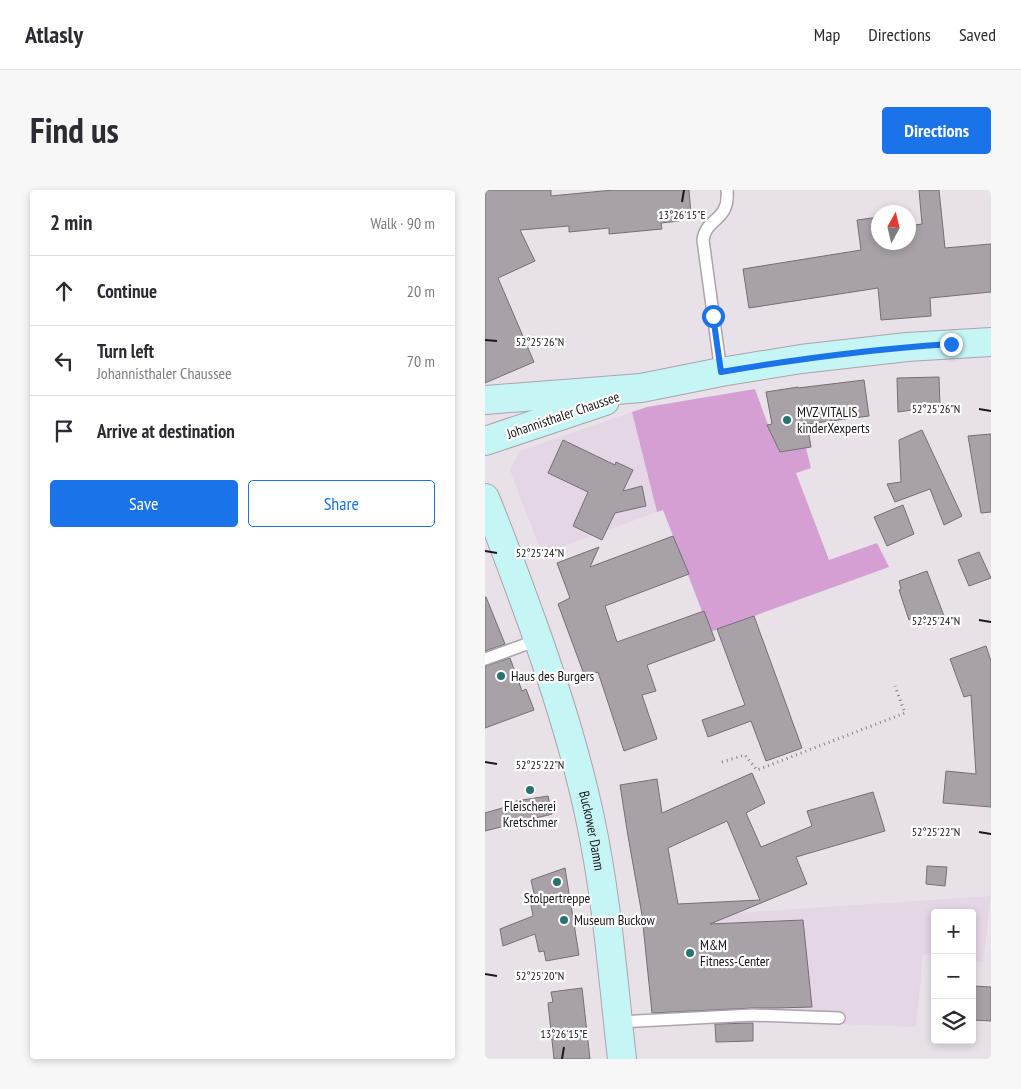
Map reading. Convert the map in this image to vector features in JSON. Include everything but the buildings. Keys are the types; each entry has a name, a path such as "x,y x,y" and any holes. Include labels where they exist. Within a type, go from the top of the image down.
{"main road":[{"name":"Johannisthaler Chaussee","path":"485,400 641,388 801,359 933,345 991,342"},
{"name":"Johannisthaler Chaussee","path":"485,441 641,388"},
{"name":"Buckower Damm","path":"485,498 501,536 552,678 575,756 590,818 602,884 622,1059"}],"lane":[{"path":"721,372 703,234 723,214 726,208 727,190"},
{"path":"485,659 538,640"},
{"path":"618,1022 753,1015 839,1018"}],"path":[{"path":"722,762 745,755 757,770 905,713 895,686"}],"shaded area":[{"path":"755,389 780,452 806,448 811,468 796,473 829,560 877,543 889,567 710,632 663,510 657,512 632,412 647,407"},
{"path":"632,412 657,512 542,554 510,470 520,451"},
{"path":"991,896 983,962 976,961 976,909 931,909 931,955 923,954 916,1027 753,1022 654,1026 643,927 706,915"}],"place":[{"name":"MVZ VITALIS kinderXexperts","path":"787,420"},
{"name":"Haus des Burgers","path":"501,676"},
{"name":"Fleischerei Kretschmer","path":"530,790"},
{"name":"Stolpertreppe","path":"557,882"},
{"name":"Museum Buckow","path":"564,920"},
{"name":"M&M Fitness-Center","path":"690,953"}],"route":[{"path":"713,316 721,372 801,359 951,344"}]}
